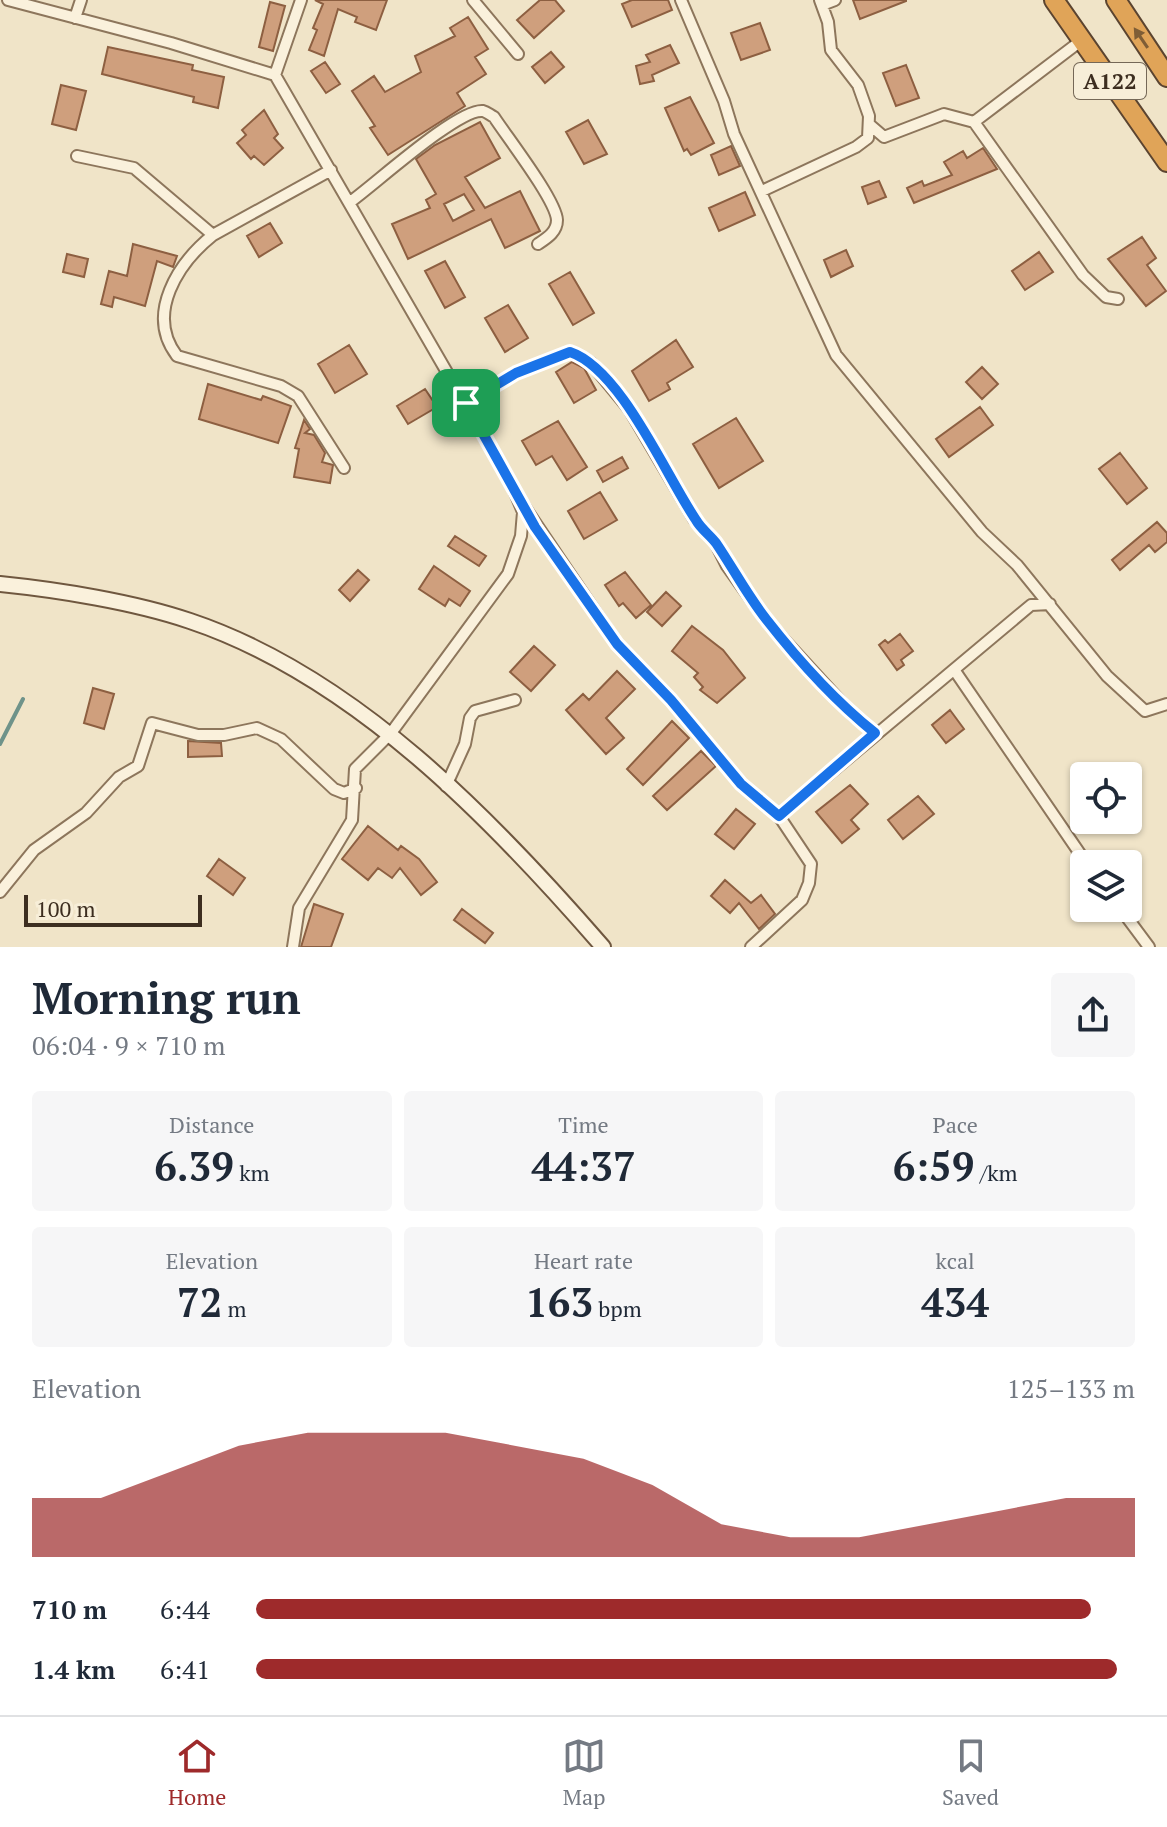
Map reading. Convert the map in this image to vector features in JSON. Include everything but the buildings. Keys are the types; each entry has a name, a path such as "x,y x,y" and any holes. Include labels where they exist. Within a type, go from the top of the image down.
{"highway":[{"name":"A122","path":"1054,0 1165,153"},
{"name":"A122","path":"1116,0 1167,77"}],"street":[{"path":"8,0 275,75 535,527 617,644 671,700 741,784 779,816 811,864 809,883 802,900 751,947"},
{"path":"75,18 81,0"},
{"path":"275,75 301,0"},
{"path":"473,0 518,54"},
{"path":"681,0 724,101 734,134 836,355 982,532 1050,604 1107,676 1137,706 1153,711 1167,704"},
{"path":"762,191 856,147 868,138 870,125 858,85 831,50 821,3 835,0"},
{"path":"974,122 1082,40"},
{"path":"350,202 437,134 471,113 482,111 494,117 551,203 557,221 552,234 538,244"},
{"path":"870,125 884,137 944,114 974,122 1083,275 1106,297 1118,299"},
{"path":"77,156 134,168 213,235"},
{"path":"331,170 213,235 197,248 170,286 162,328 177,356 259,379 298,396 344,468"},
{"path":"466,403 545,359 570,352 591,363 629,409 694,519 714,540 727,566 765,619 853,715 875,733"},
{"path":"293,947 299,908 352,820 355,769 360,760 391,733 508,574 521,536 523,512 511,483"},
{"path":"0,584 50,589 190,621 287,666 347,700 391,733 446,786 603,947"},
{"path":"1031,605 1033,586"},
{"path":"779,816 1031,605 1050,604"},
{"path":"955,671 1077,850"},
{"path":"446,786 465,744 470,718 475,711 515,700"},
{"path":"0,892 34,850 86,813 119,777 138,766 152,723 198,735 224,735 257,728 281,739 334,789 344,793 356,788"},
{"path":"1130,922 1149,947"}],"waterway":[{"path":"0,744 23,699"}],"route":[{"path":"570,352 591,363 629,409 694,519 714,540 727,566 765,619 853,715 875,733 779,816 741,784 671,700 617,644 535,527 466,403 545,359 570,352"}]}
